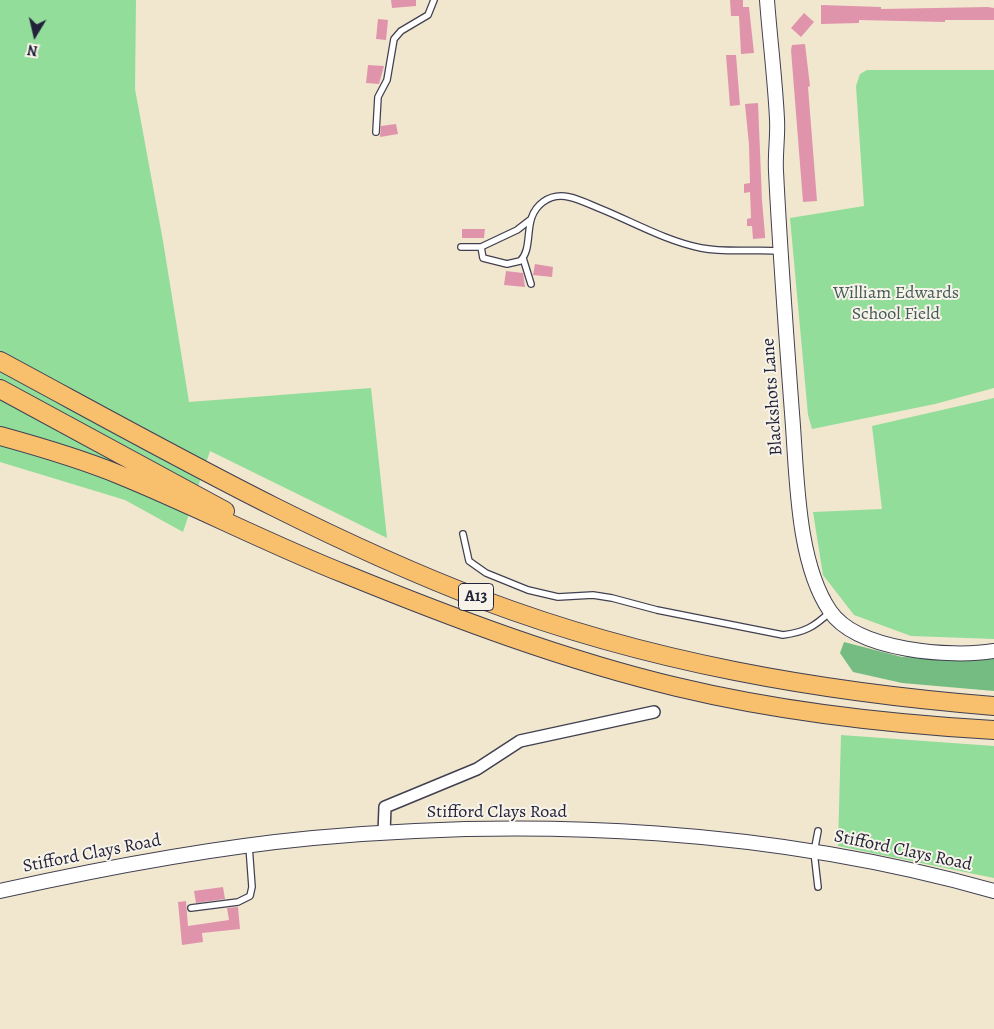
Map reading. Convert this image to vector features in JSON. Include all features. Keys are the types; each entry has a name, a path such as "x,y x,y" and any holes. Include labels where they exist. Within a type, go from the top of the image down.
{"highway":[{"name":"A13","path":"0,361 309,524 492,603 634,648 746,674 859,692 994,706"},
{"name":"A13","path":"0,389 228,512 406,598 475,625 558,653 678,687 784,709 928,727 994,730"},
{"path":"0,436 121,475 296,554 406,598"}],"street":[{"name":"Blackshots Lane","path":"767,0 777,120 775,169 796,462 806,550 812,575 830,612 855,631 877,640 919,652 977,654 994,651"},
{"path":"384,833 385,807 477,769 520,741 654,712"},
{"name":"Stifford Clays Road","path":"0,891 86,873 249,846 384,833 518,830 614,832 717,840 814,852 892,866 994,891"}],"lane":[{"path":"376,132 378,97 387,80 394,39 401,31 428,15 434,0"},
{"path":"531,284 524,258 530,220 536,209 547,200 569,197 677,242 701,248 731,251 782,251"},
{"path":"461,247 481,247 517,230 530,220"},
{"path":"481,247 483,258 489,261 514,264 524,258"},
{"path":"463,534 469,561 486,573 528,590 558,597 593,595 612,598 657,610 783,635 804,632 818,624 830,612"},
{"path":"818,830 814,852 818,887"},
{"path":"191,908 238,902 250,896 252,888 249,846"}],"green space":[{"path":"0,0 136,0 135,89 163,241 189,402 371,388 387,538 210,451 183,532 125,500 0,462"},
{"name":"William Edwards School Field","path":"867,70 994,70 994,388 935,404 812,429 808,415 790,218 864,206 856,86 860,74"},
{"path":"994,398 994,639 911,636 854,615 823,575 813,512 882,509 872,426"},
{"path":"844,642 902,657 981,658 994,656 994,691 902,683 853,672 840,653"},
{"path":"841,735 994,746 994,878 838,846"}],"building":[{"path":"391,0 416,0 416,6 392,8"},
{"path":"730,0 743,0 743,7 749,7 754,53 741,54 739,16 731,16"},
{"path":"821,5 881,7 881,9 988,7 994,8 994,20 945,20 945,22 859,20 859,23 821,24"},
{"path":"804,13 814,22 801,37 791,28"},
{"path":"378,19 388,20 386,40 376,39"},
{"path":"805,44 810,86 808,87 817,201 803,202 791,50 792,45"},
{"path":"726,55 736,55 740,105 730,106"},
{"path":"368,65 384,66 379,84 366,83"},
{"path":"758,103 765,238 753,239 752,226 747,226 747,219 751,218 750,192 744,193 744,184 750,183 745,104"},
{"path":"396,124 398,134 380,137 381,126"},
{"path":"462,229 485,229 484,238 462,238"},
{"path":"535,264 553,267 552,277 533,275"},
{"path":"506,271 523,273 525,287 504,285"},
{"path":"223,887 225,899 196,903 194,891"},
{"path":"186,901 188,926 229,920 227,908 238,907 240,929 202,933 203,942 182,945 178,902"}]}
